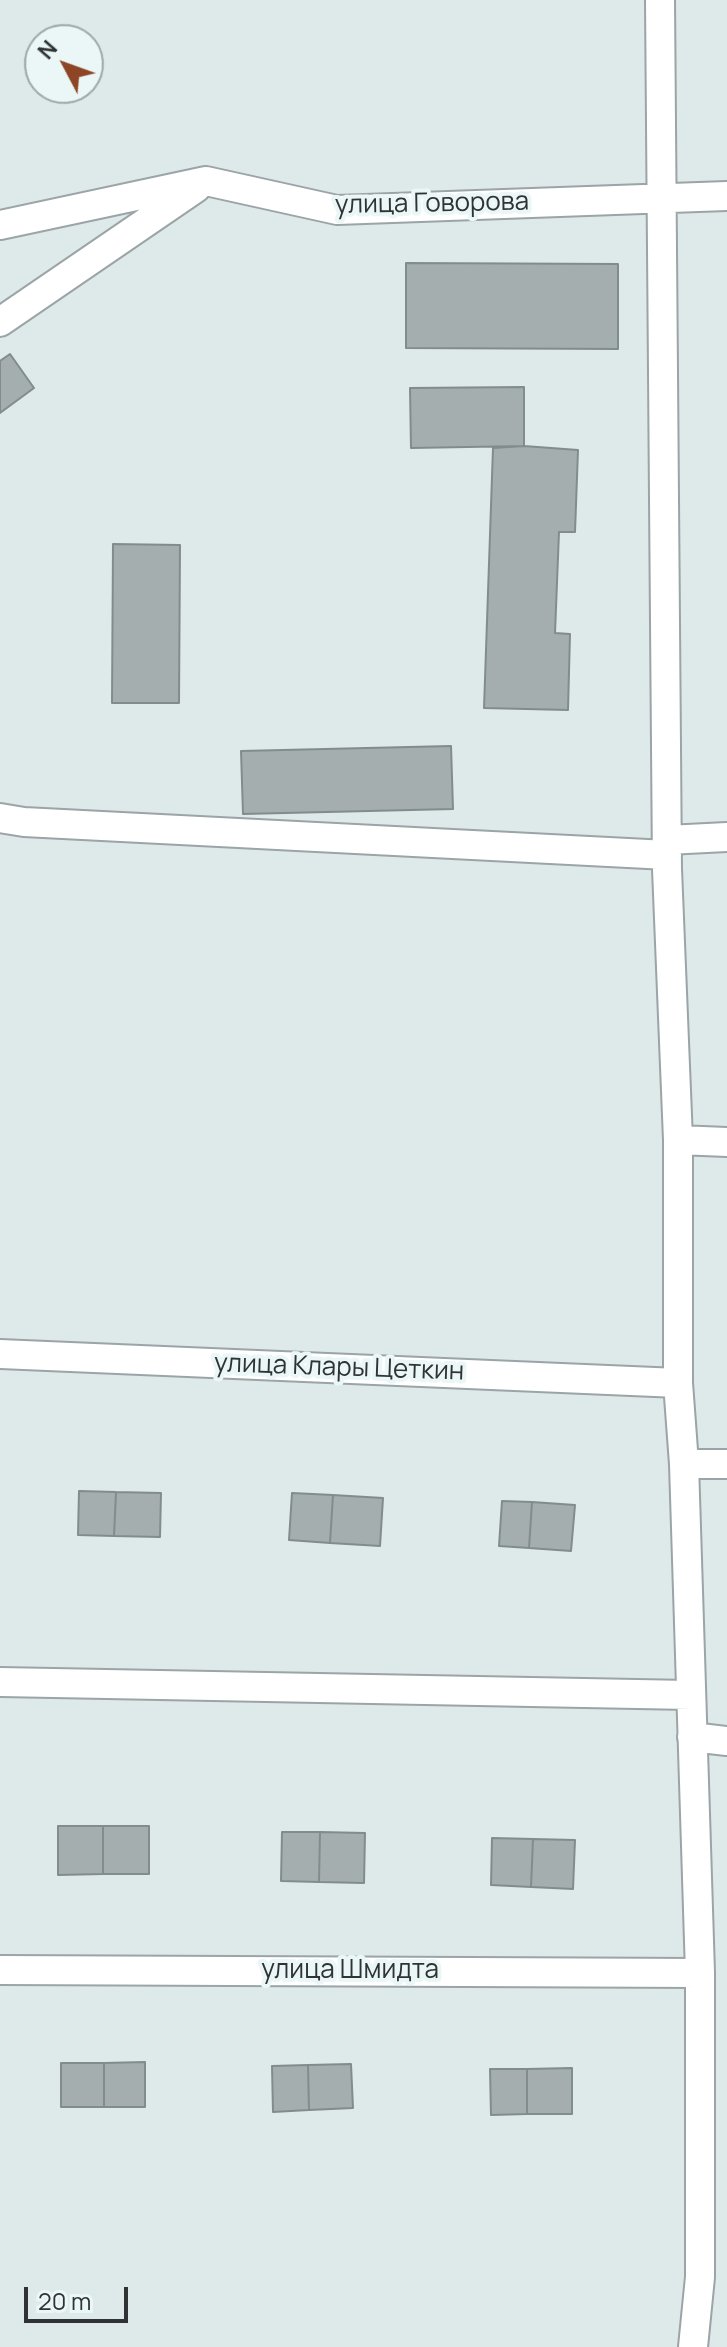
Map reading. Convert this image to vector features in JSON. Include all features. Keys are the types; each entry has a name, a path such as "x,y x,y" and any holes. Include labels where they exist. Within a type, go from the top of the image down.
{"street":[{"path":"660,0 667,848 678,1140 678,1383 684,1464 713,2274 693,2347"},
{"path":"0,322 206,181"},
{"name":"улица Говорова","path":"0,225 206,181 337,210 660,196 727,196"},
{"path":"0,818 24,822 667,848 727,837"},
{"path":"678,1140 727,1142"},
{"name":"улица Клары Цеткин","path":"0,1354 678,1383"},
{"path":"684,1464 727,1464"},
{"path":"0,1682 690,1695"},
{"path":"692,1737 727,1741"},
{"name":"улица Шмидта","path":"0,1970 700,1973"}],"building":[{"path":"406,263 618,264 618,349 406,348"},
{"path":"10,354 34,388 0,413 0,361"},
{"path":"524,387 524,446 411,448 410,388"},
{"path":"524,446 578,450 575,532 559,532 555,633 570,634 568,710 484,708 493,448"},
{"path":"113,544 180,545 179,703 112,703"},
{"path":"451,746 453,809 243,814 241,751"},
{"path":"79,1491 116,1492 114,1536 78,1535"},
{"path":"116,1492 161,1493 160,1537 114,1536"},
{"path":"292,1493 333,1495 330,1543 289,1540"},
{"path":"333,1495 383,1498 380,1546 330,1543"},
{"path":"502,1501 532,1502 529,1548 499,1546"},
{"path":"532,1502 575,1505 571,1551 529,1548"},
{"path":"58,1826 103,1826 103,1874 58,1875"},
{"path":"103,1826 149,1826 149,1874 103,1874"},
{"path":"282,1832 320,1832 319,1882 281,1881"},
{"path":"320,1832 365,1833 364,1883 319,1882"},
{"path":"492,1838 533,1839 531,1887 491,1885"},
{"path":"533,1839 575,1840 573,1889 531,1887"},
{"path":"145,2062 145,2107 104,2107 104,2063"},
{"path":"61,2063 104,2063 104,2107 61,2107"},
{"path":"351,2064 353,2108 309,2110 308,2065"},
{"path":"308,2065 309,2110 273,2112 272,2066"},
{"path":"572,2068 572,2114 527,2114 527,2069"},
{"path":"490,2069 527,2069 527,2114 491,2115"}]}
